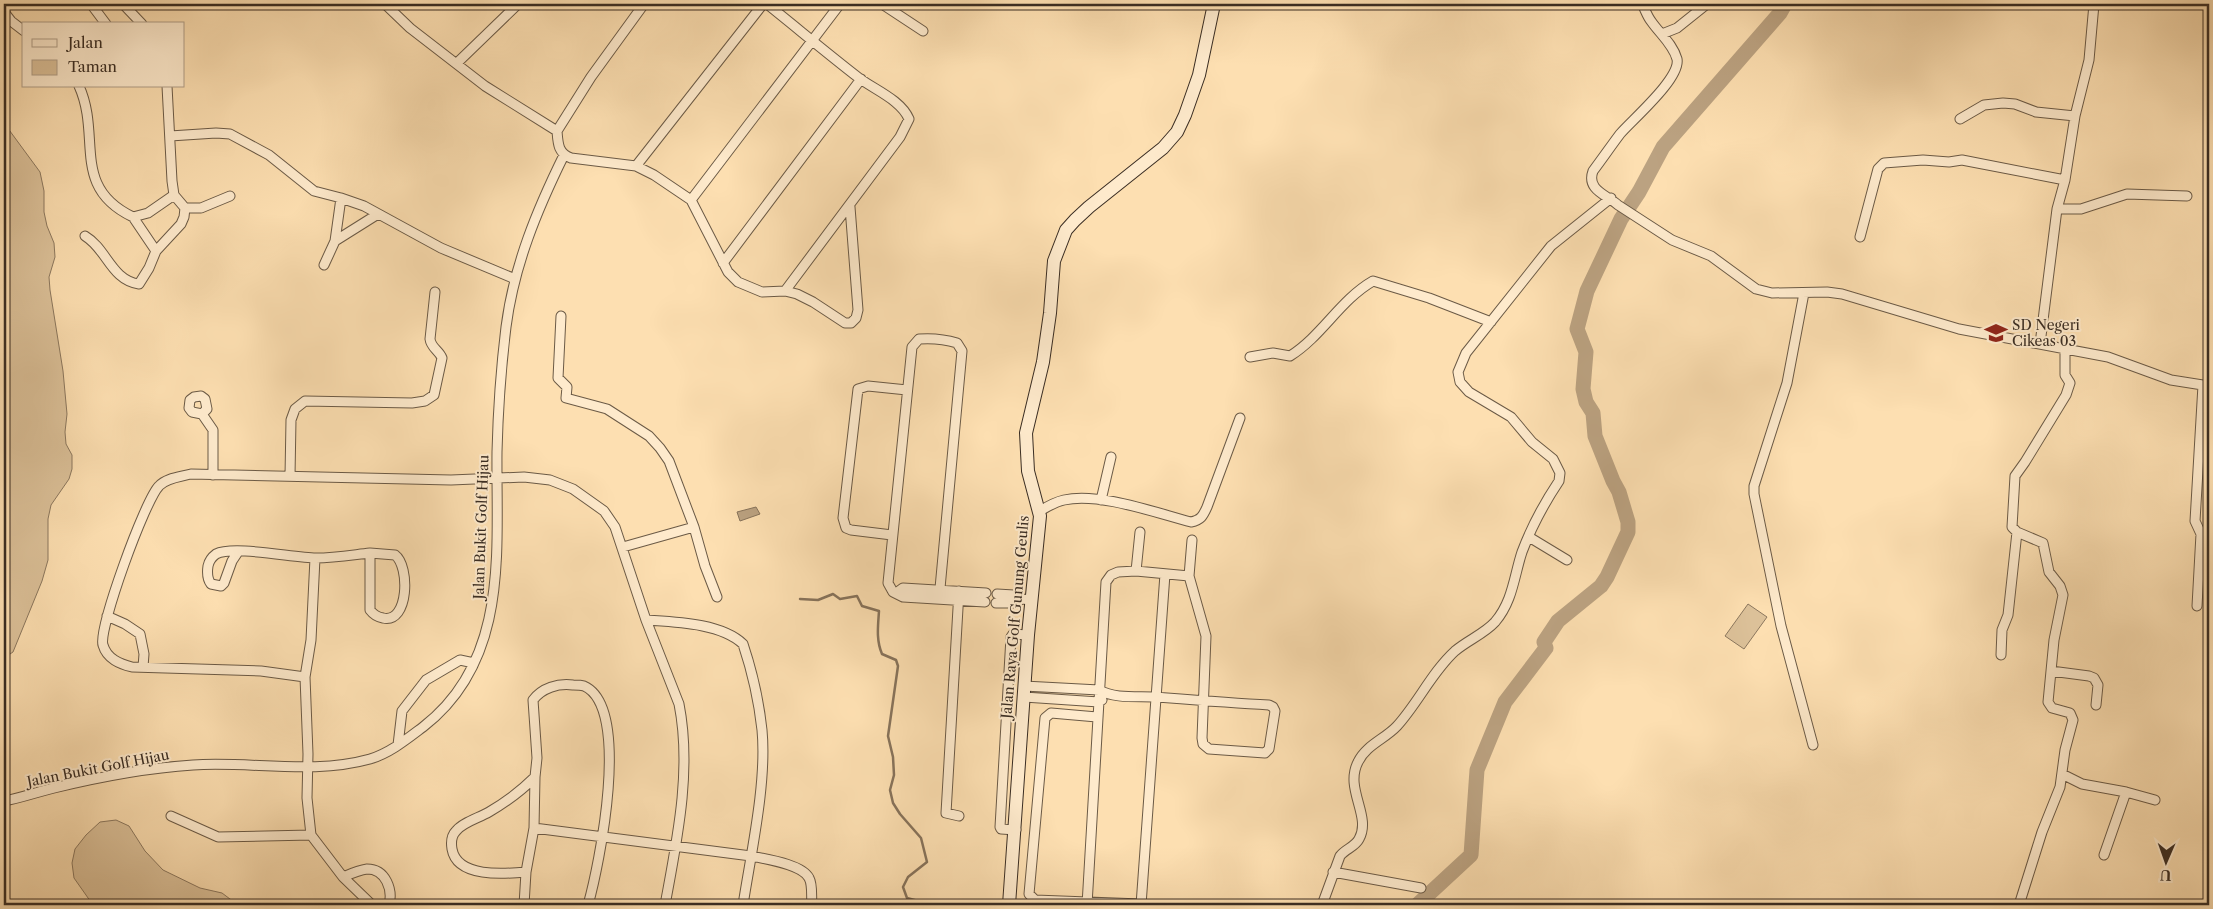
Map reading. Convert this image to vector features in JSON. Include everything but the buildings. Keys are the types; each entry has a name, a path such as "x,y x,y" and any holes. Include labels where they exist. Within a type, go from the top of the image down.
{"main road":[{"name":"Jalan Raya Golf Gunung Geulis","path":"1009,905 1016,830 1028,635 1027,600 1040,511 1028,471 1026,433 1043,362 1050,313 1054,261 1066,230 1082,214 1163,148 1177,132 1199,75 1214,4"}],"street":[{"path":"91,4 104,22"},
{"path":"123,4 140,22"},
{"path":"385,4 410,28 485,86 557,131"},
{"path":"457,63 518,4"},
{"path":"644,4 591,77 557,131 558,145 564,155 571,158 636,166 654,175 691,200 723,263 738,282 762,292 785,292 813,302 845,323 851,323 856,318 858,310 850,207"},
{"path":"636,166 762,4"},
{"path":"767,4 861,79 898,105 906,112 909,119 900,137 850,207 785,292"},
{"path":"691,200 840,4"},
{"path":"882,4 923,31"},
{"path":"1090,4 1098,4"},
{"path":"1642,4 1650,20 1662,34 1677,59 1675,72 1657,96 1620,135 1591,177 1592,185 1597,191 1611,198 1618,205 1672,240 1711,256 1756,289 1772,294 1827,292 1842,294 1959,329 2108,357 2171,380 2206,386 2195,519 2201,532 2197,606"},
{"path":"1662,34 1677,28 1707,4"},
{"path":"2040,344 2057,209 2065,180 2075,116 2089,60 2094,4"},
{"path":"4,12 10,21 22,30"},
{"path":"723,263 861,79"},
{"path":"80,88 88,118 91,169 95,180 110,202 133,217 156,251"},
{"path":"86,236 98,246 115,273 136,284 141,282 156,251 181,224 185,208 174,195 170,169 167,88"},
{"path":"1960,118 1984,105 2003,102 2015,104 2036,112 2075,116"},
{"path":"170,136 230,134 269,155 314,191 354,202 441,248 515,280"},
{"name":"Jalan Bukit Golf Hijau","path":"7,801 57,788 148,770 196,765 308,766 356,762 372,758 398,745 438,715 458,693 484,641 495,591 501,378 507,324 515,280 520,260 540,206 564,155"},
{"path":"1860,237 1872,199 1878,169 1884,163 1923,160 1969,161 2065,180"},
{"path":"2057,209 2081,209 2127,194 2187,196"},
{"path":"133,217 148,212 174,195"},
{"path":"185,208 201,208 230,196"},
{"path":"324,264 335,241 341,198"},
{"path":"1322,905 1333,872 1344,851 1355,844 1362,831 1363,821 1354,790 1358,760 1372,744 1395,728 1407,715 1455,652 1495,622 1510,597 1522,552 1559,481 1560,473 1553,458 1532,442 1511,417 1469,392 1460,382 1458,372 1461,362 1514,290 1551,246 1611,198"},
{"path":"335,241 378,214"},
{"path":"1250,357 1273,353 1290,356 1314,336 1345,302 1373,281 1429,298 1491,322"},
{"path":"290,476 291,420 298,405 304,402 412,403 425,401 434,395 442,358 432,346 430,339 435,292"},
{"path":"1804,293 1786,383 1754,486 1754,494 1781,626 1813,745"},
{"path":"561,316 558,378 566,388 566,398 607,409 655,442 668,461 694,527 705,566 717,597"},
{"path":"939,594 949,469 961,369 960,346 946,340 919,339 912,347 888,583 893,592 903,597 939,594 986,597"},
{"path":"2018,905 2042,832 2054,805 2073,720 2070,713 2050,706 2048,698 2054,640 2063,602 2062,590 2049,572 2044,544 2017,532 2011,524 2015,476 2066,395 2070,383 2065,375 2065,348"},
{"path":"892,535 846,528 843,518 844,508 858,389 868,386 907,390"},
{"path":"202,414 213,430 214,475"},
{"path":"1040,511 1065,500 1082,498 1101,500 1191,522 1202,518 1240,418"},
{"path":"1101,500 1111,457"},
{"path":"305,677 261,671 132,667 114,661 107,654 102,645 107,616 138,528 159,486 168,480 191,474 451,480 524,477 550,480 573,489 604,511 615,527 646,620 679,704 684,728 683,776 675,847 665,905"},
{"path":"623,547 694,527"},
{"path":"1136,571 1140,532"},
{"path":"2001,655 2002,630 2008,615 2017,532"},
{"path":"1529,537 1567,560"},
{"path":"1024,691 1099,690 1108,695 1155,697 1204,701 1273,706 1275,711 1269,749 1265,753 1209,749 1205,747 1202,738 1204,701 1206,636 1189,576 1192,540"},
{"path":"238,552 315,558 370,553 395,556 403,566 404,598 399,612 391,618 384,618 373,614 370,610 370,553"},
{"path":"315,558 311,640 305,677 308,766 307,798 311,835 343,877 372,905"},
{"path":"1087,904 1106,582 1111,575 1118,572 1136,571 1189,576"},
{"path":"1097,717 1051,713 1045,718 1029,894 1035,900 1087,904 1141,904 1165,574"},
{"path":"959,596 946,813 959,816"},
{"path":"996,598 1014,603 1027,600"},
{"path":"107,616 125,624 140,634 144,654 143,667"},
{"path":"646,620 682,623 727,632 743,644 762,730 762,769 743,905"},
{"path":"1016,830 1001,829 1000,827 1011,636 1013,634 1028,635"},
{"path":"398,745 402,711 426,680 460,660 474,663"},
{"path":"2051,671 2094,678 2098,685 2096,705"},
{"path":"524,905 526,872 534,828 537,758 533,700 538,693 547,688 563,684 584,686 595,697 601,707 610,738 609,778 602,836 594,885 588,905"},
{"path":"1024,691 1099,702 1108,695"},
{"path":"1006,725 1022,725"},
{"path":"1005,738 1021,739"},
{"path":"2062,774 2082,784 2126,792 2155,800"},
{"path":"526,872 491,872 463,867 453,856 451,844 452,837 460,827 503,804 535,778"},
{"path":"2104,855 2126,792"},
{"path":"171,816 218,837 311,835"},
{"path":"534,828 751,856 780,862 800,869 810,879 812,905"},
{"path":"343,877 366,869 381,874 390,888 389,905"},
{"path":"1333,872 1421,888"}],"green space":[{"path":"4,123 40,172 44,191 44,212 54,243 55,257 49,277 50,290 63,371 67,414 66,444 72,455 72,469 69,479 51,505 48,519 48,560 42,581 13,652 4,658"},
{"path":"1748,604 1767,617 1744,649 1725,636"},
{"path":"116,820 129,826 145,851 163,870 200,888 222,893 238,905 93,905 74,878 72,863 75,849 100,822"}],"shaded area":[{"path":"756,507 760,514 740,521 737,512"}],"waterway":[{"path":"1417,905 1471,855 1477,770 1505,702 1546,648 1544,642 1558,621 1601,586 1628,532 1628,522 1619,492 1595,436 1593,413 1586,402 1583,389 1586,352 1577,329 1587,291 1621,219 1639,192 1663,147 1780,13 1785,4"},
{"path":"800,599 818,600 833,594 840,599 857,596 862,606 879,611 878,633 880,649 882,654 896,660 898,666 888,736 893,757 894,775 890,790 893,803 900,814 921,838 927,862 908,877 903,887 907,898 933,905"}],"place":[{"name":"SD Negeri Cikeas 03","path":"1996,333"}]}
